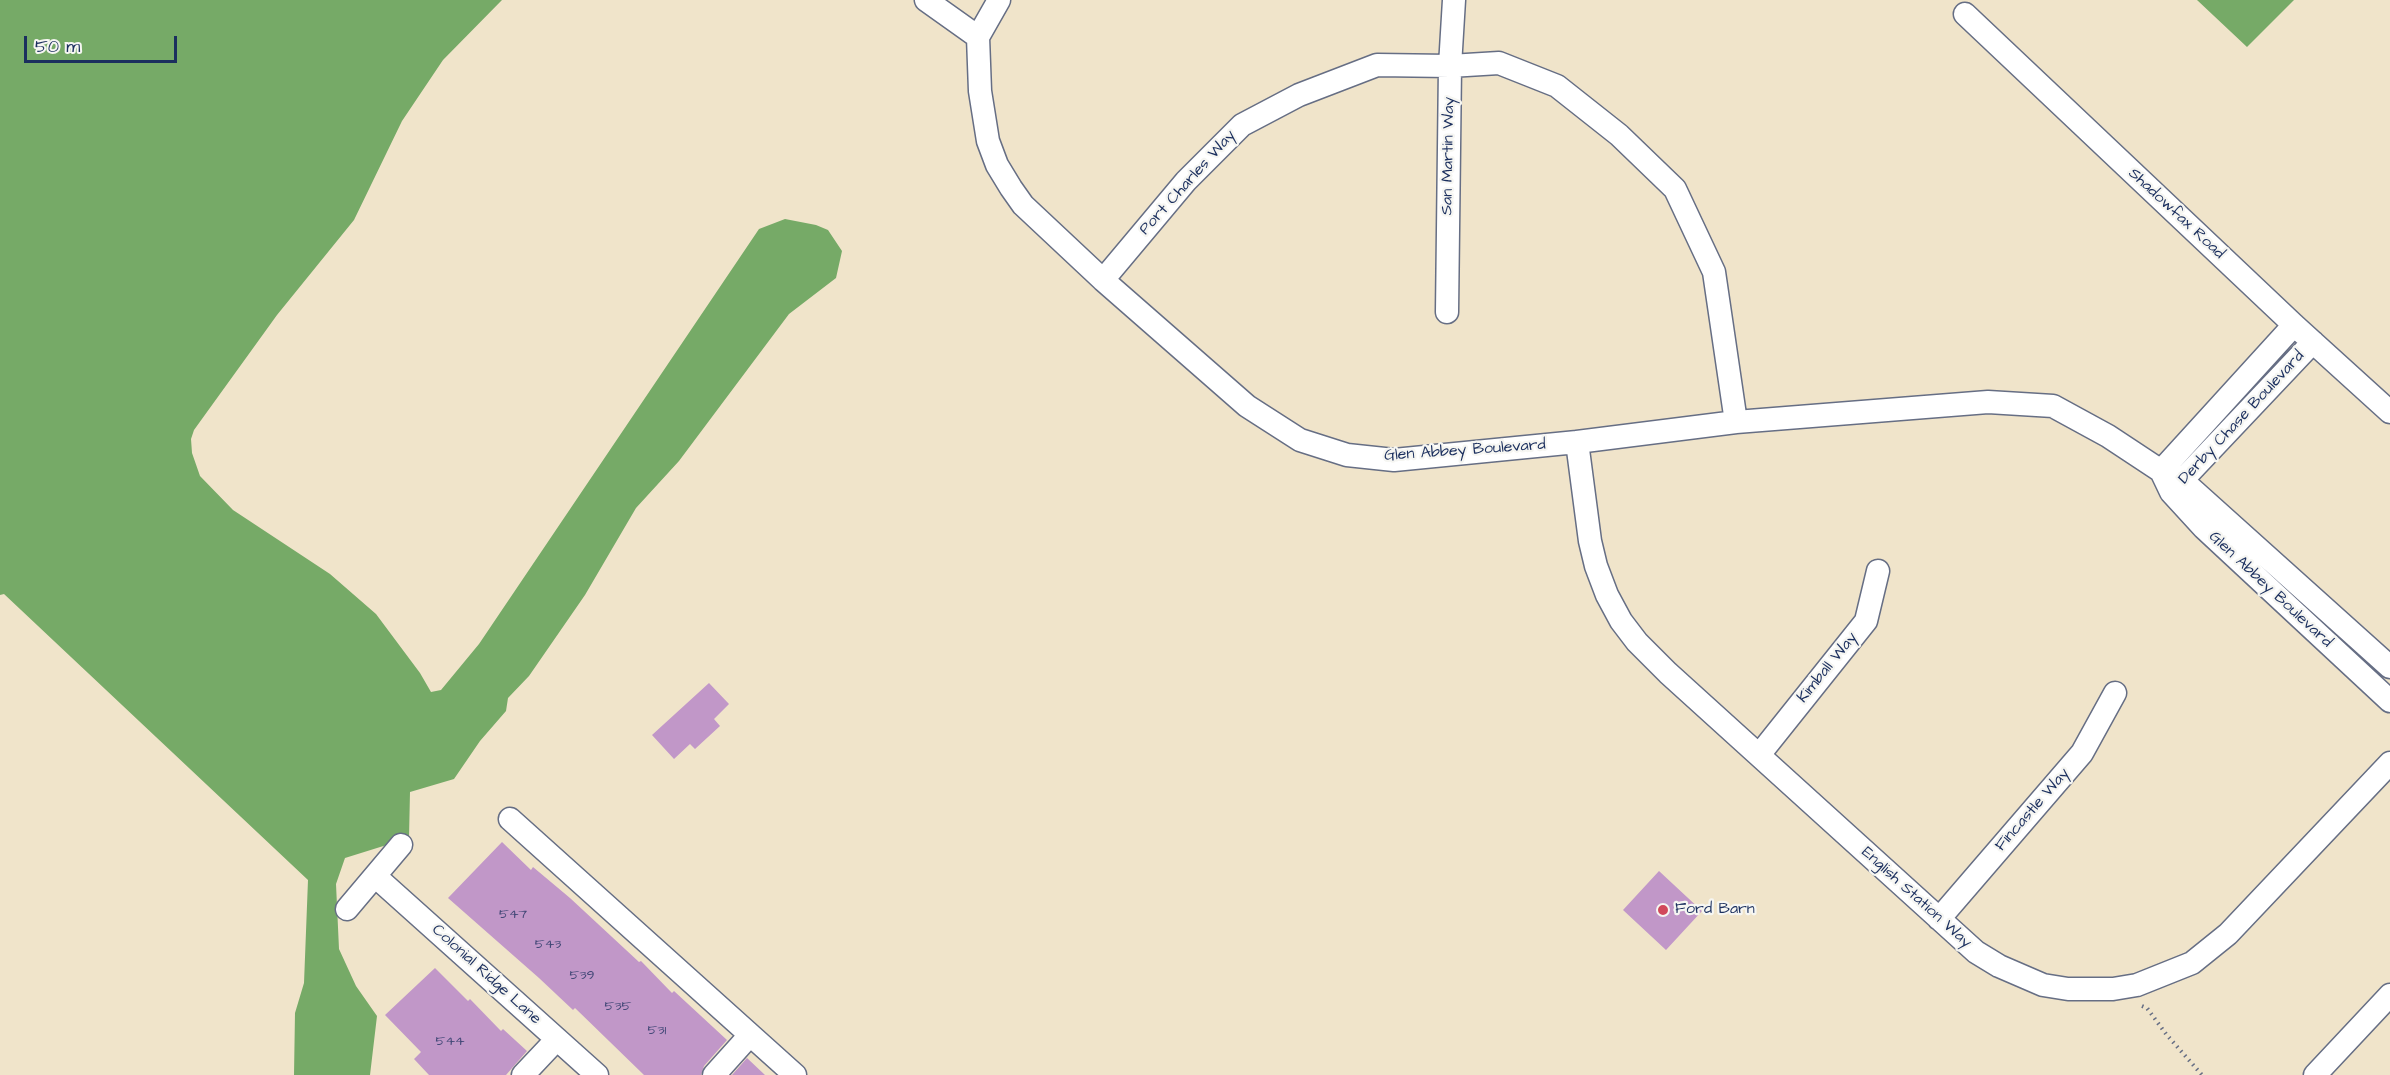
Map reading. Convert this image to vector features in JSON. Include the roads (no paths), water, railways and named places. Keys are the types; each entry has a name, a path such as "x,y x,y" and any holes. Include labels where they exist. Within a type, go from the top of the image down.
{"street":[{"path":"926,0 978,37 999,0"},
{"name":"San Martin Way","path":"1447,312 1450,66 1454,0"},
{"name":"Shadowfax Road","path":"1965,14 2294,325 2390,412"},
{"name":"Glen Abbey Boulevard","path":"978,37 980,91 987,141 997,165 1023,205 1103,280 1247,406 1300,440 1347,455 1394,460 1577,442 1736,422 1988,402 2053,406 2108,436 2161,471 2390,667"},
{"name":"Port Charles Way","path":"1103,280 1186,181 1242,125 1299,95 1377,65 1450,66 1499,63 1557,86 1619,135 1675,189 1714,272 1736,422"},
{"name":"Derby Chase Boulevard","path":"2161,471 2294,325"},
{"name":"Derby Chase Boulevard","path":"2178,487 2313,342"},
{"name":"English Station Way","path":"1577,442 1590,541 1607,595 1621,621 1653,660 1976,952 1999,966 2043,985 2113,990 2137,985 2192,963 2219,942 2390,763"},
{"name":"Glen Abbey Boulevard","path":"2178,487 2204,528 2390,701"},
{"name":"Kimball Way","path":"1759,755 1866,621 1878,571"},
{"name":"Fincastle Way","path":"1939,919 2082,753 2115,693"},
{"path":"510,819 795,1075"},
{"path":"347,909 402,845"},
{"name":"Colonial Ridge Lane","path":"375,876 597,1075"},
{"path":"2315,1075 2390,995"},
{"path":"714,1075 750,1035"},
{"path":"523,1075 557,1039"}],"place":[{"name":"Ford Barn","path":"1663,910"}]}
